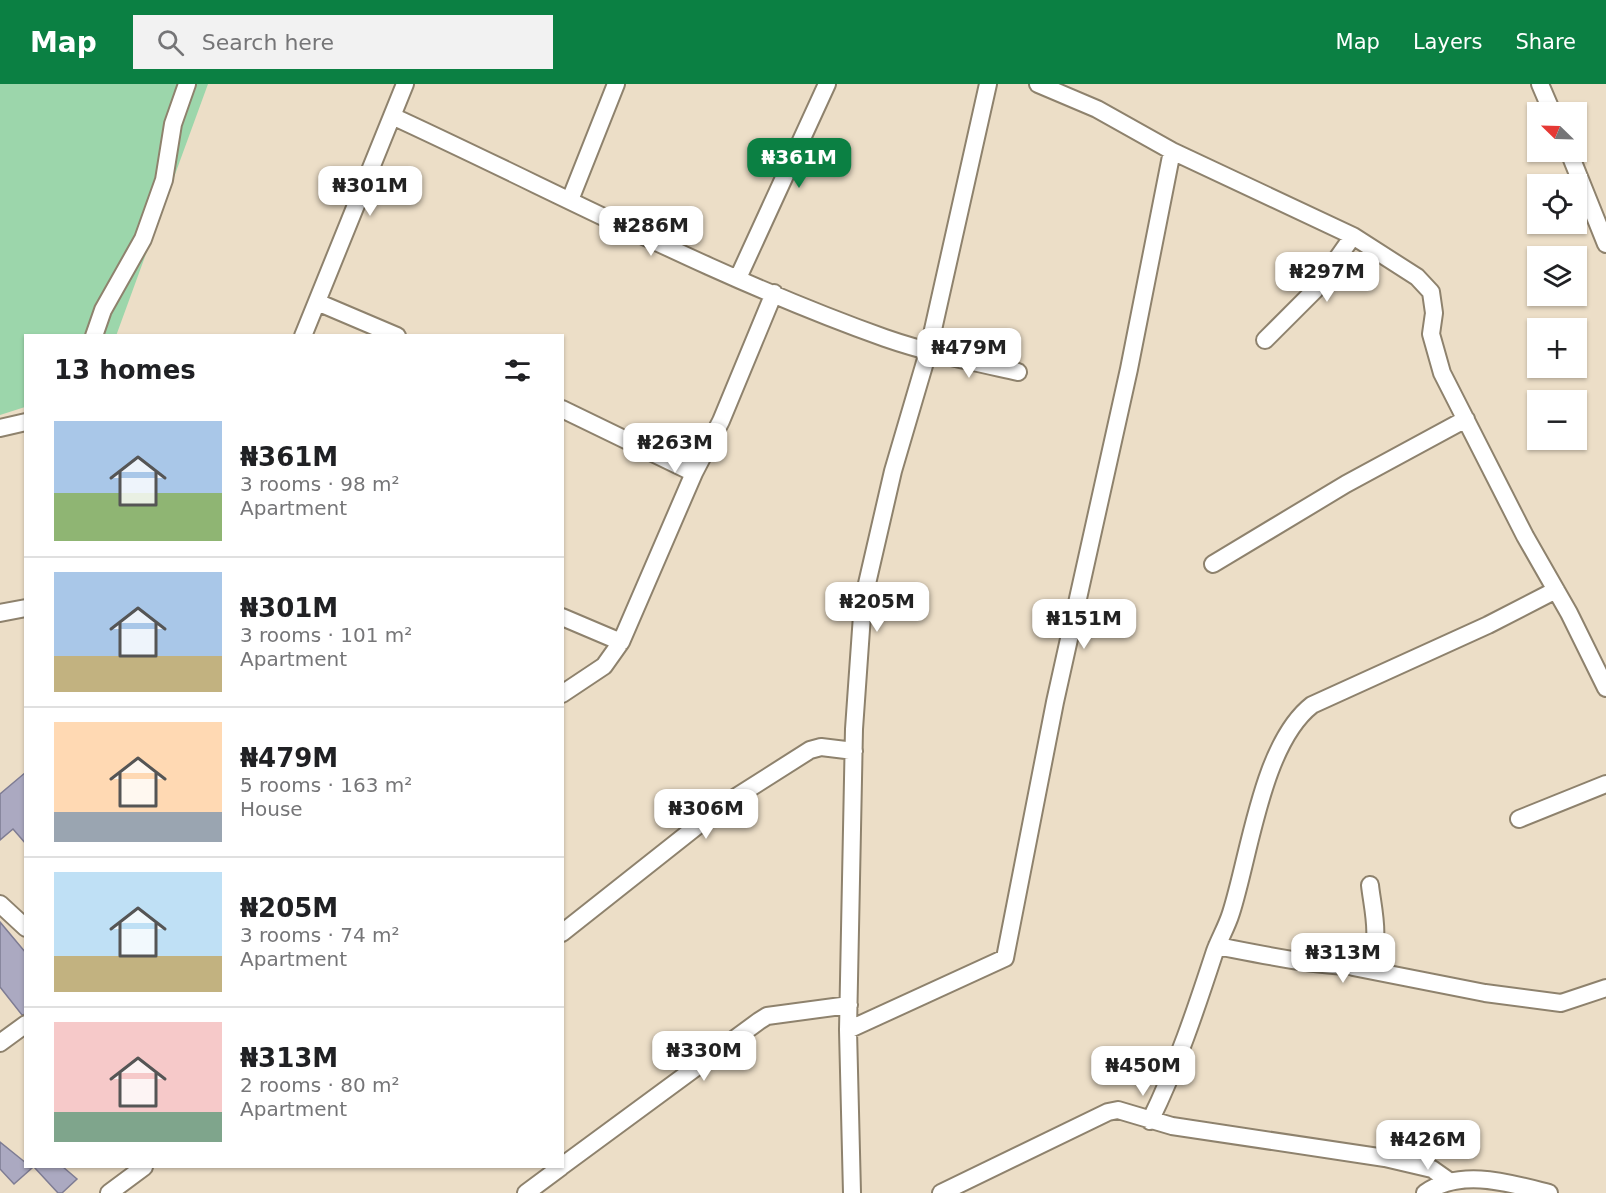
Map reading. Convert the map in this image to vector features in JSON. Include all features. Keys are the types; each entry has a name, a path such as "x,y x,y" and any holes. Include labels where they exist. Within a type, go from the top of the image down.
{"street":[{"path":"95,334 103,310 142,239 164,180 173,124 187,84"},
{"path":"304,334 405,84"},
{"path":"570,200 616,84"},
{"path":"738,278 827,84"},
{"path":"852,1193 848,1030 854,751 863,601 894,471 928,352 988,84"},
{"path":"1038,84 1097,110 1172,151 1353,236 1417,278 1431,292 1434,313 1432,345 1442,373 1606,688"},
{"path":"1540,84 1548,102"},
{"path":"392,116 774,293 885,338 928,352 1018,372"},
{"path":"848,1030 1005,958 1055,702 1129,369 1172,151"},
{"path":"1573,162 1606,244"},
{"path":"1265,340 1315,290 1353,236"},
{"path":"564,693 604,666 621,642 694,473 721,421 774,293"},
{"path":"317,302 392,334"},
{"path":"564,410 694,473"},
{"path":"1213,564 1346,484 1466,419"},
{"path":"0,428 24,422"},
{"path":"1150,1121 1179,1059 1217,946 1231,915 1267,782 1296,718 1312,705 1488,625 1556,590"},
{"path":"0,613 24,608"},
{"path":"564,618 621,642"},
{"path":"564,931 725,804 810,750 821,747 854,751"},
{"path":"1519,819 1606,784"},
{"path":"1353,967 1367,961 1373,948 1375,936 1370,885"},
{"path":"0,904 24,926"},
{"path":"1217,946 1323,965 1353,967 1485,993 1561,1003 1606,988"},
{"path":"564,1165 767,1016 849,1005"},
{"path":"0,1043 24,1025"},
{"path":"941,1193 1108,1112 1118,1110 1150,1121 1258,1140 1385,1158 1432,1169 1449,1180 1506,1183 1549,1193"},
{"path":"110,1193 143,1168"},
{"path":"526,1193 559,1168"},
{"path":"1425,1193 1449,1180"}],"green space":[{"path":"0,84 208,84 117,334 24,334 24,407 0,415"}],"building":[{"path":"24,774 24,842 13,829 0,840 0,794"},
{"path":"0,922 24,951 24,1014 22,1015 0,987"},
{"path":"0,1142 24,1161 24,1168 32,1168 14,1184 0,1169"},
{"path":"35,1168 64,1168 77,1179 62,1193 58,1193"}]}
